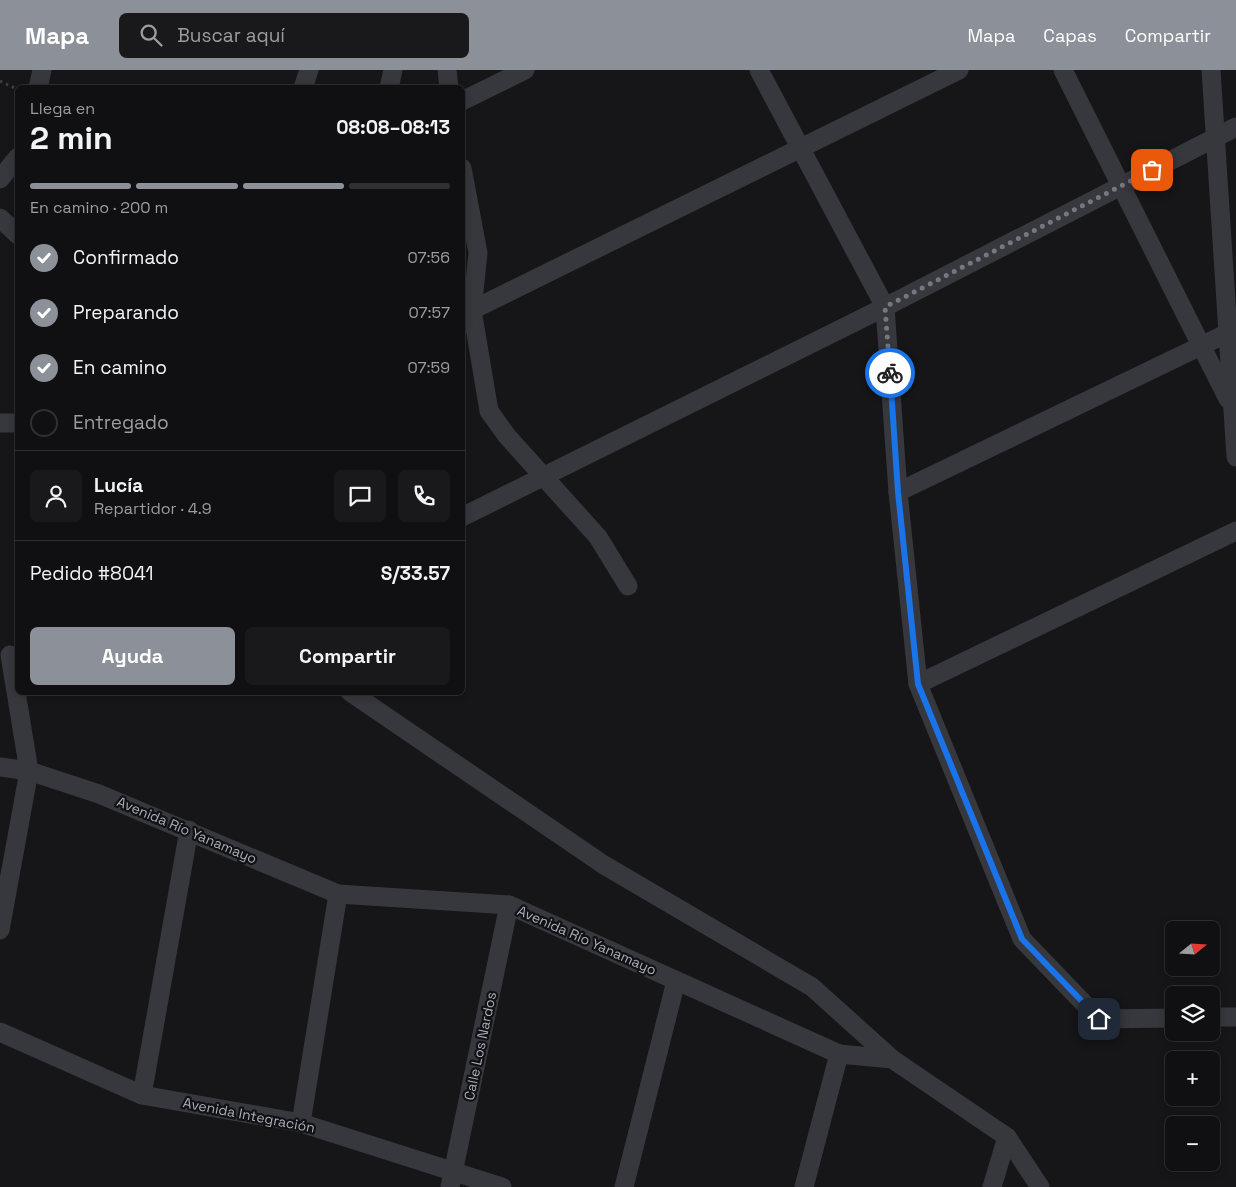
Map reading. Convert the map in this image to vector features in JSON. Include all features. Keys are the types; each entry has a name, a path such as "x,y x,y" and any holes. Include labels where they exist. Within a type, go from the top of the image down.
{"street":[{"path":"39,85 42,70"},
{"path":"304,85 309,70"},
{"path":"390,85 393,70"},
{"path":"447,70 449,85"},
{"path":"465,100 524,70"},
{"path":"760,70 885,307 898,492 918,684 1022,939 1099,1019 1165,1018"},
{"path":"468,313 959,70"},
{"path":"1063,70 1232,407"},
{"path":"1211,70 1232,331 1232,407 1236,458"},
{"path":"465,516 885,307 1236,127"},
{"path":"0,179 15,161"},
{"path":"465,184 478,253 468,313 489,411 507,436 598,537 628,586"},
{"path":"0,218 15,232"},
{"path":"898,492 1232,331"},
{"path":"0,423 15,423"},
{"path":"918,684 1236,531"},
{"path":"10,655 15,684"},
{"path":"0,930 30,771 17,695"},
{"path":"354,695 604,865 812,987 892,1059"},
{"name":"Avenida Río Yanamayo","path":"0,767 30,771 99,794 189,830 338,894 508,905 839,1054 892,1059 1007,1137 1040,1187"},
{"path":"142,1095 189,830"},
{"path":"301,1123 338,894"},
{"name":"Calle Los Nardos","path":"452,1179 508,905"},
{"path":"624,1187 676,981"},
{"path":"1220,1017 1236,1017"},
{"name":"Avenida Integración","path":"0,1032 142,1095 301,1123 452,1179 502,1187"},
{"path":"804,1187 839,1054"},
{"path":"992,1187 1007,1137"}],"path":[{"path":"0,81 15,88"}],"way so far":[{"path":"890,373 885,307 1152,170"}],"route":[{"path":"890,373 898,492 918,684 1022,939 1099,1019"}]}
